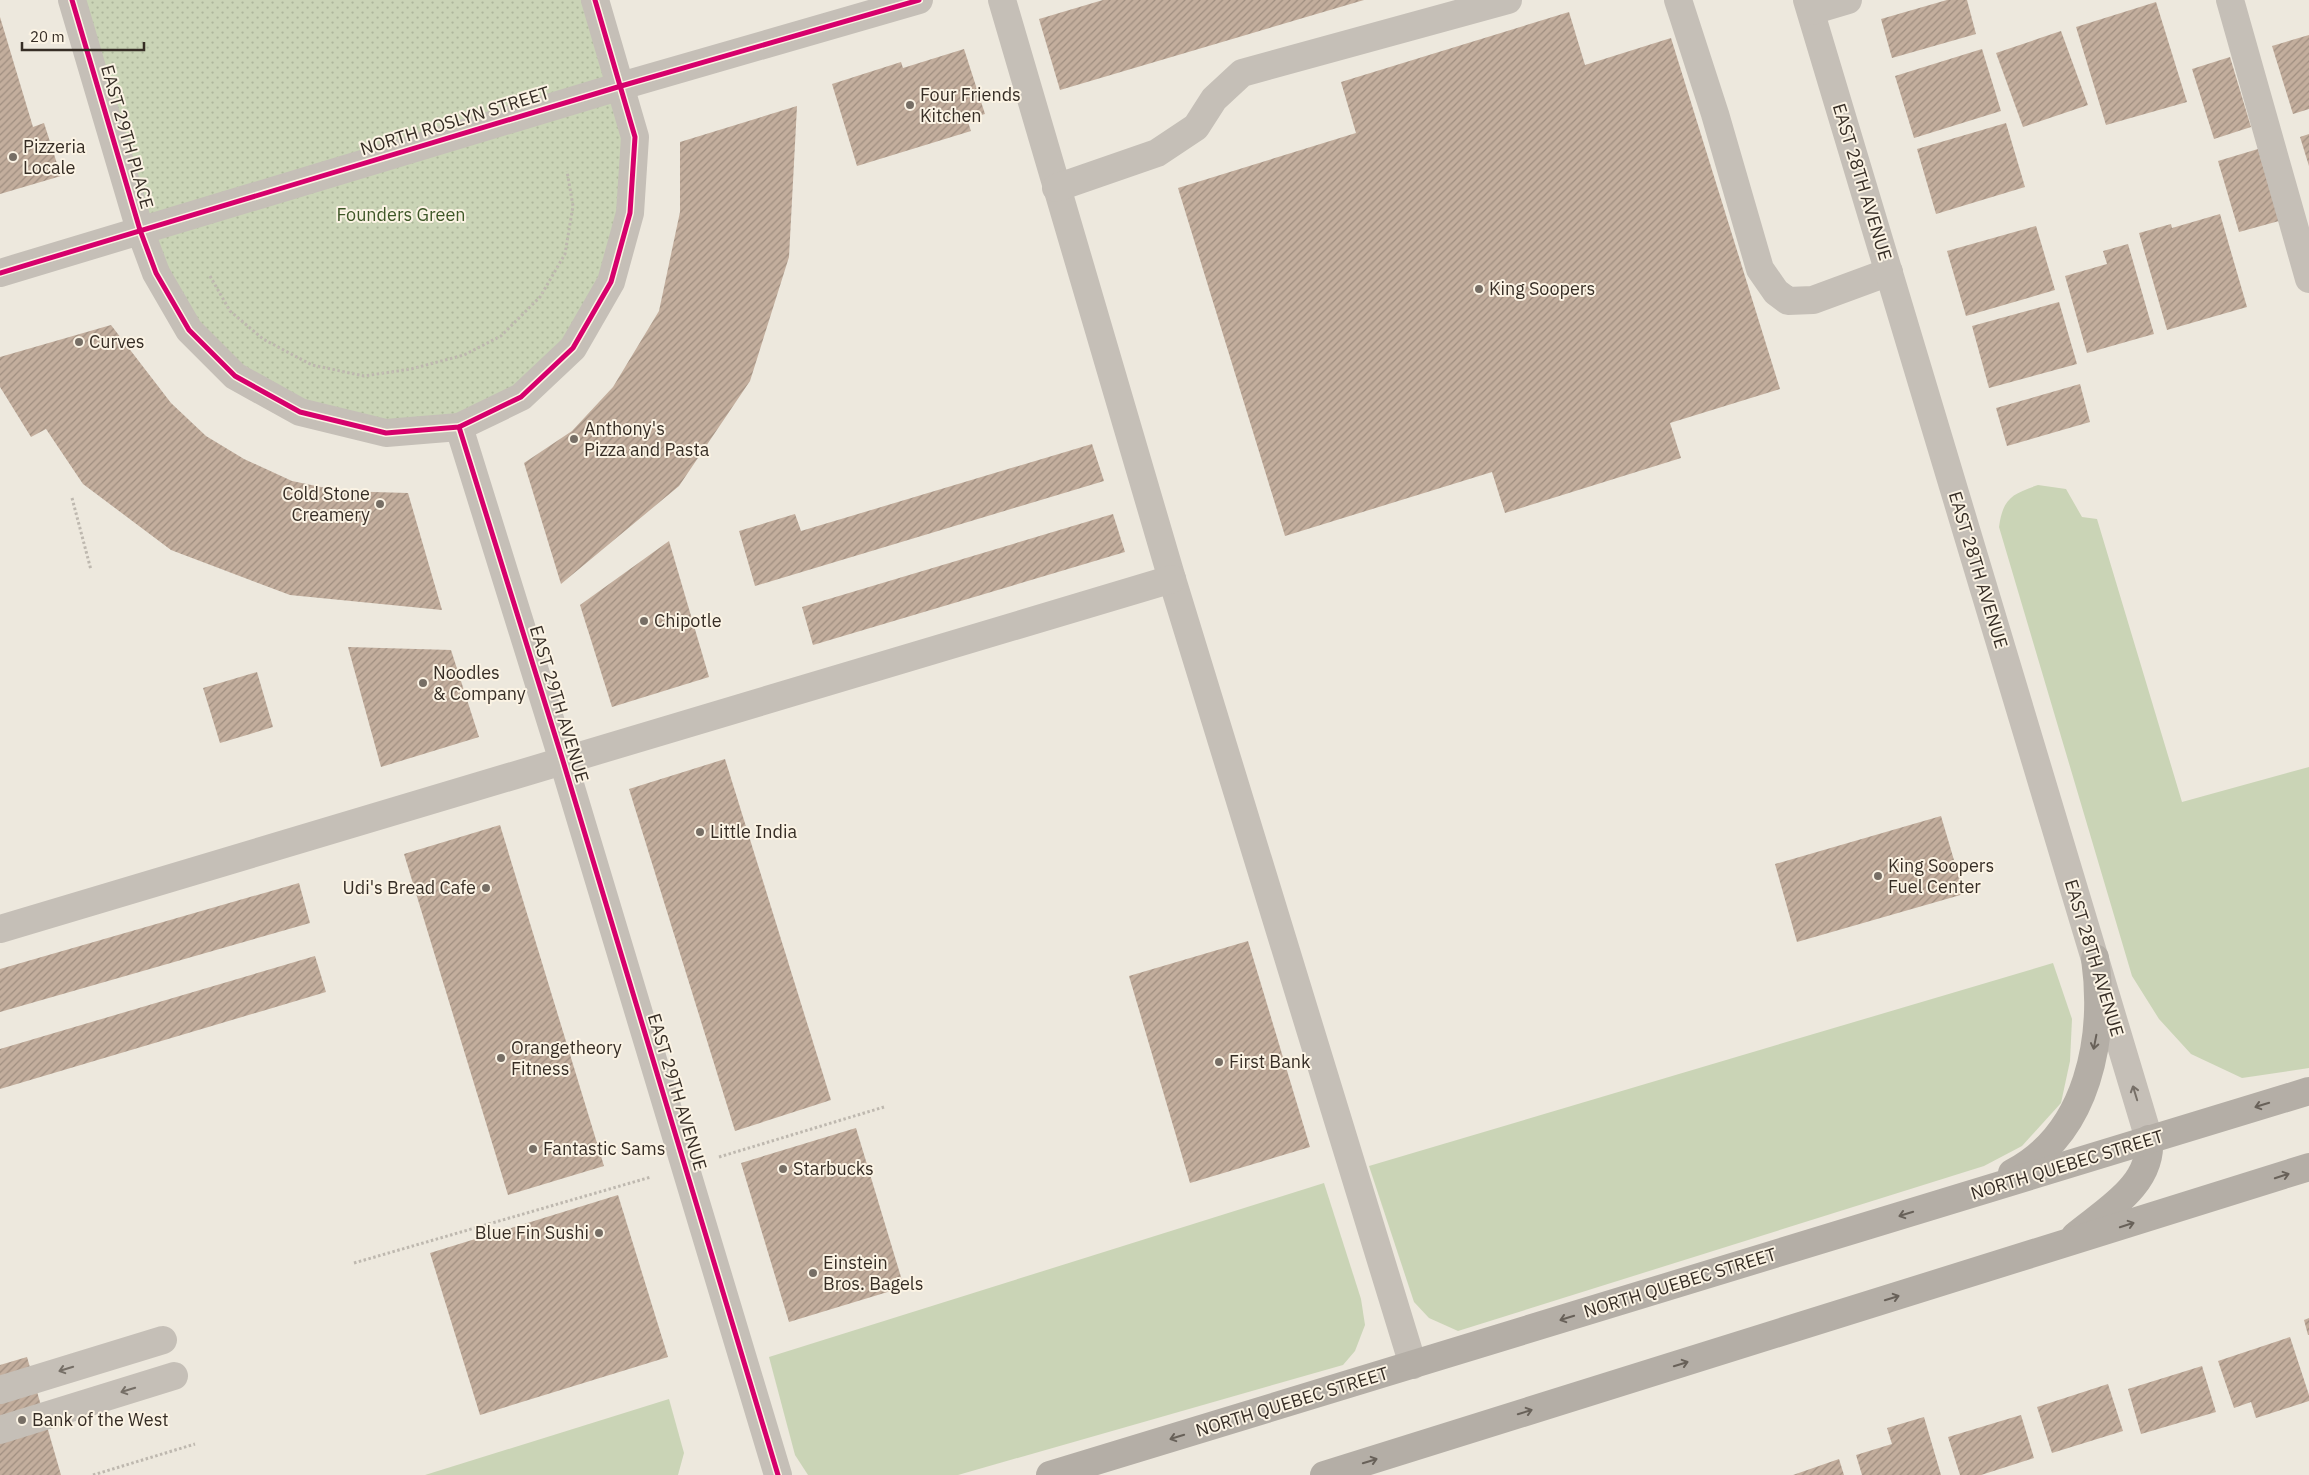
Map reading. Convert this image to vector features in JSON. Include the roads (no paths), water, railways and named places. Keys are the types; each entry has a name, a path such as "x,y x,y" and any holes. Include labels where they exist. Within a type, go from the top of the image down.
{"main road":[{"path":"1947,1201 1991,1184 2026,1165 2039,1156 2054,1141 2066,1123 2086,1084 2097,1032 2098,984 2095,958"},
{"name":"NORTH QUEBEC STREET","path":"1050,1475 2309,1091"},
{"path":"2064,1245 2133,1188 2148,1162 2149,1139"},
{"path":"1324,1475 2309,1167"}],"street":[{"name":"EAST 29TH PLACE","path":"72,0 140,230 156,273 189,330 234,376 300,412 386,432 459,427"},
{"path":"459,427 521,397 574,348 611,282 630,213 635,137 595,0"},
{"name":"NORTH ROSLYN STREET","path":"0,273 620,86 919,0"},
{"path":"1002,0 1172,579 1413,1365"},
{"path":"1056,188 1157,154 1196,127 1214,99 1242,73 1508,0"},
{"path":"1678,0 1715,114 1760,269 1776,292 1788,301 1813,300 1889,272"},
{"path":"1809,5 1848,0"},
{"path":"2230,0 2309,279"},
{"name":"EAST 28TH AVENUE","path":"1809,5 2149,1139"},
{"name":"EAST 29TH AVENUE","path":"459,427 563,761 778,1475"},
{"path":"0,929 1172,579"},
{"path":"0,1390 169,1358"},
{"path":"0,1411 169,1358"},
{"path":"0,1430 169,1358"}],"place":[{"name":"Four Friends Kitchen","path":"910,105"},
{"name":"Pizzeria Locale","path":"13,157"},
{"name":"King Soopers","path":"1479,289"},
{"name":"Curves","path":"79,342"},
{"name":"Anthony's Pizza and Pasta","path":"574,439"},
{"name":"Cold Stone Creamery","path":"380,504"},
{"name":"Chipotle","path":"644,621"},
{"name":"Noodles & Company","path":"423,683"},
{"name":"Little India","path":"700,832"},
{"name":"King Soopers Fuel Center","path":"1878,876"},
{"name":"Udi's Bread Cafe","path":"486,888"},
{"name":"Orangetheory Fitness","path":"501,1058"},
{"name":"First Bank","path":"1219,1062"},
{"name":"Fantastic Sams","path":"533,1149"},
{"name":"Starbucks","path":"783,1169"},
{"name":"Blue Fin Sushi","path":"599,1233"},
{"name":"Einstein Bros. Bagels","path":"813,1273"},
{"name":"Bank of the West","path":"22,1420"}],"park label":[{"name":"Founders Green","path":"401,215"}]}
